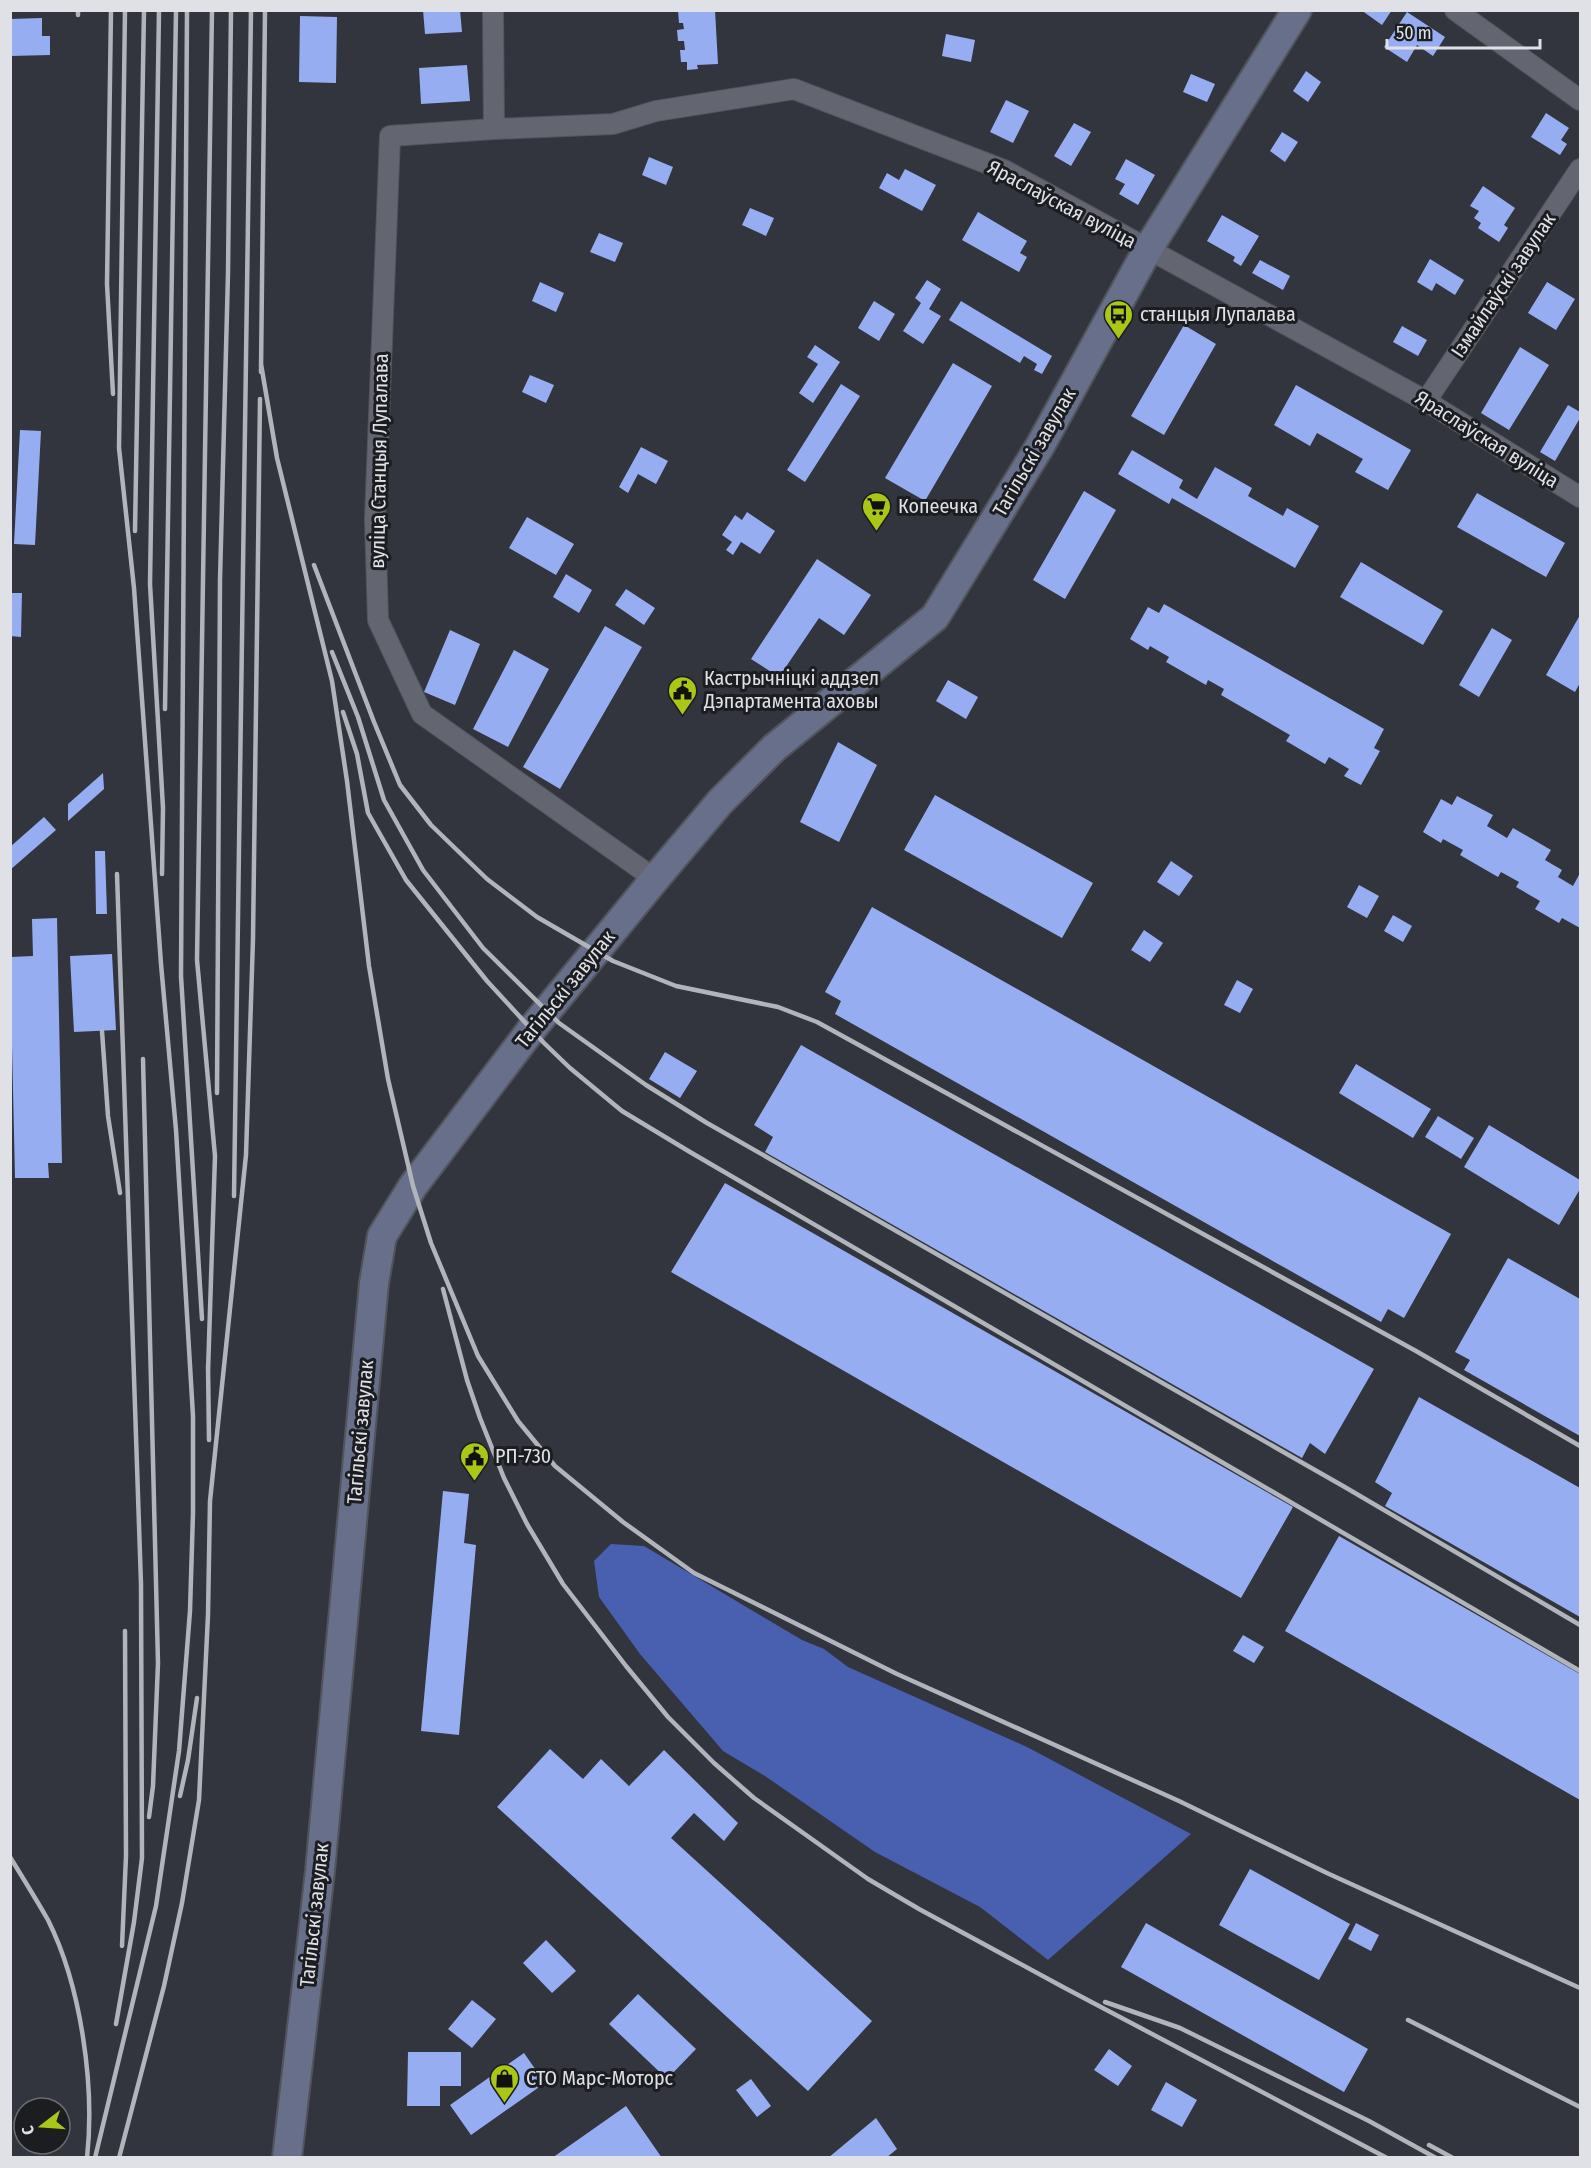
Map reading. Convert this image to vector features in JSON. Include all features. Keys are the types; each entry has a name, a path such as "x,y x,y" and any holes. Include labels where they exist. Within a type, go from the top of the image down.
{"main road":[{"name":"Тагільскі завулак","path":"287,2157 320,1871 374,1283 382,1236 413,1186 521,1042 720,802 774,748 935,617 1040,446 1148,249 1297,10"}],"street":[{"path":"493,10 494,129"},
{"path":"1455,10 1581,100"},
{"name":"Яраслаўская вуліца","path":"494,129 613,124 656,111 794,88 1004,170 1426,401 1581,497"},
{"name":"вуліца Станцыя Лупалава","path":"494,129 390,136 375,519 378,620 422,714 655,879"},
{"name":"Ізмайлаўскі завулак","path":"1426,401 1581,169"}],"shaded area":[{"path":"611,1544 644,1546 802,1640 824,1649 848,1667 1027,1747 1191,1834 1048,1960 980,1907 875,1852 765,1776 723,1751 640,1654 599,1597 594,1561"}],"building":[{"path":"423,10 460,10 462,32 425,34"},
{"path":"678,10 715,10 718,64 697,65 698,69 687,70 687,62 681,62 680,50 685,50 684,41 678,41 677,30 684,29 683,23 679,23"},
{"path":"1361,10 1392,10 1382,25"},
{"path":"1407,12 1445,37 1433,56 1417,45 1407,62 1384,47"},
{"path":"300,16 337,17 336,83 299,82"},
{"path":"42,18 42,36 50,36 50,55 10,56 10,19"},
{"path":"946,34 975,40 971,62 942,56"},
{"path":"467,65 470,101 421,104 419,68"},
{"path":"1306,71 1321,82 1308,102 1293,91"},
{"path":"1191,74 1215,84 1207,102 1183,92"},
{"path":"1006,100 1029,111 1013,143 990,132"},
{"path":"1546,113 1569,128 1561,140 1567,144 1560,155 1531,137"},
{"path":"1074,123 1091,132 1071,166 1054,156"},
{"path":"1282,132 1298,142 1285,162 1270,151"},
{"path":"649,157 673,167 666,185 642,175"},
{"path":"1126,159 1155,175 1138,205 1119,194 1125,184 1115,179"},
{"path":"905,169 936,185 922,211 879,188 887,173 899,180"},
{"path":"1483,186 1515,208 1504,225 1508,228 1499,242 1478,228 1481,223 1474,218 1479,211 1470,206"},
{"path":"750,208 774,218 766,236 742,225"},
{"path":"978,212 1027,241 1020,253 1027,257 1019,272 962,240"},
{"path":"1222,215 1259,236 1241,266 1233,261 1235,257 1207,241"},
{"path":"599,233 623,243 615,262 590,252"},
{"path":"1430,259 1464,280 1455,295 1436,283 1432,291 1417,282"},
{"path":"1260,260 1290,276 1283,290 1252,273"},
{"path":"927,280 941,289 929,309 941,316 923,344 903,331 921,303 915,298"},
{"path":"540,282 564,293 556,312 532,301"},
{"path":"1547,282 1575,299 1556,330 1528,313"},
{"path":"874,301 895,314 879,341 858,328"},
{"path":"961,301 1052,356 1042,374 1034,370 1037,364 1024,356 1020,363 949,320"},
{"path":"1184,325 1216,344 1164,435 1131,416"},
{"path":"1402,326 1427,340 1418,356 1393,342"},
{"path":"815,345 840,362 813,403 799,393 818,364 807,357"},
{"path":"1520,347 1549,365 1509,430 1481,413"},
{"path":"953,363 992,386 925,501 885,478"},
{"path":"530,375 554,385 546,403 522,392"},
{"path":"841,384 860,396 805,482 787,470"},
{"path":"1296,385 1411,450 1388,490 1355,472 1363,459 1317,433 1310,446 1274,425"},
{"path":"1568,405 1580,412 1580,418 1555,461 1540,452"},
{"path":"20,430 41,431 35,545 14,544"},
{"path":"641,447 668,461 656,484 638,474 628,493 619,487"},
{"path":"1132,450 1183,480 1179,488 1197,499 1215,467 1252,488 1248,496 1283,516 1287,508 1319,526 1295,568 1172,498 1169,504 1118,474"},
{"path":"1084,491 1116,510 1065,599 1033,580"},
{"path":"1477,493 1565,543 1546,577 1457,527"},
{"path":"747,512 775,531 760,554 741,542 733,555 726,550 732,542 722,535 735,515 742,520"},
{"path":"527,517 574,544 556,575 509,548"},
{"path":"817,559 871,595 844,635 819,618 779,677 751,659"},
{"path":"1361,562 1443,611 1423,645 1340,597"},
{"path":"566,574 592,590 579,613 553,597"},
{"path":"626,589 655,608 644,625 615,605"},
{"path":"10,593 22,593 21,637 10,636"},
{"path":"1164,604 1384,729 1374,748 1380,751 1361,785 1344,776 1349,769 1329,757 1325,764 1286,741 1290,735 1221,695 1224,689 1208,680 1206,685 1166,662 1169,657 1150,646 1148,650 1130,639 1148,607 1159,613"},
{"path":"1580,615 1580,683 1575,692 1546,675"},
{"path":"605,626 642,647 560,789 523,767"},
{"path":"1492,628 1512,640 1479,697 1459,685"},
{"path":"450,630 480,644 455,705 424,692"},
{"path":"514,650 549,669 508,747 473,729"},
{"path":"948,680 978,697 966,719 936,701"},
{"path":"838,742 877,765 839,842 800,822"},
{"path":"103,773 104,789 68,821 68,804"},
{"path":"935,795 1093,883 1062,938 904,850"},
{"path":"1457,796 1493,815 1487,826 1507,838 1513,828 1551,850 1545,860 1562,870 1558,877 1573,886 1580,873 1580,928 1562,918 1559,923 1535,909 1540,901 1516,887 1519,882 1501,872 1498,877 1460,855 1463,850 1443,839 1441,843 1423,832 1441,799 1452,805"},
{"path":"44,817 56,830 10,870 10,847"},
{"path":"95,851 105,851 107,914 96,914"},
{"path":"1171,861 1193,876 1179,896 1157,882"},
{"path":"1359,885 1379,896 1367,918 1347,907"},
{"path":"872,907 1451,1234 1404,1318 1388,1309 1381,1322 835,1014 841,1001 825,992"},
{"path":"1393,915 1412,926 1403,942 1384,931"},
{"path":"57,918 62,1163 48,1163 49,1178 15,1178 10,957 33,956 32,919"},
{"path":"1144,930 1163,943 1150,962 1131,950"},
{"path":"112,954 116,1030 74,1032 70,956"},
{"path":"1237,980 1253,989 1240,1013 1224,1005"},
{"path":"801,1045 1374,1369 1325,1454 1310,1443 1302,1458 765,1152 773,1137 754,1125"},
{"path":"665,1052 697,1071 680,1098 649,1079"},
{"path":"1356,1064 1431,1109 1413,1138 1339,1093"},
{"path":"1438,1116 1474,1138 1461,1159 1425,1137"},
{"path":"1489,1125 1580,1180 1580,1189 1559,1225 1464,1167"},
{"path":"725,1183 1293,1507 1241,1598 671,1272"},
{"path":"1508,1258 1580,1299 1580,1436 1464,1370 1470,1360 1455,1352"},
{"path":"1419,1397 1580,1488 1580,1617 1385,1506 1392,1493 1375,1482"},
{"path":"443,1491 469,1494 464,1543 476,1545 459,1735 421,1731"},
{"path":"1339,1536 1580,1674 1580,1800 1285,1631"},
{"path":"1243,1635 1264,1647 1254,1663 1233,1651"},
{"path":"550,1749 583,1779 601,1759 629,1786 664,1750 738,1823 724,1841 694,1813 671,1838 872,2021 808,2091 497,1807"},
{"path":"1250,1869 1350,1924 1319,1980 1219,1925"},
{"path":"1146,1923 1368,2049 1344,2092 1121,1967"},
{"path":"1356,1923 1379,1935 1371,1951 1348,1939"},
{"path":"546,1940 576,1971 552,1993 523,1963"},
{"path":"638,1994 696,2049 667,2079 609,2024"},
{"path":"472,2000 496,2019 472,2048 448,2029"},
{"path":"1109,2049 1132,2066 1118,2086 1094,2070"},
{"path":"408,2052 461,2052 461,2086 440,2086 440,2106 407,2106"},
{"path":"524,2053 545,2083 471,2135 450,2105"},
{"path":"751,2079 771,2106 757,2117 736,2090"},
{"path":"1166,2082 1197,2100 1182,2127 1151,2110"},
{"path":"626,2106 662,2158 552,2158"},
{"path":"876,2118 897,2149 886,2158 828,2158"}],"railway":[{"path":"78,10 78,15"},
{"path":"111,10 107,284 113,394"},
{"path":"95,2158 156,1906 179,1751 190,1611 193,1513 193,1416 176,1130 161,964 134,588 119,448 125,10"},
{"path":"135,531 144,10"},
{"path":"159,10 150,584 163,808 162,874"},
{"path":"165,709 176,10"},
{"path":"187,10 181,976 202,1319"},
{"path":"208,1372 215,1156 197,960 212,10"},
{"path":"217,1093 220,580 228,273 231,10"},
{"path":"234,1196 251,10"},
{"path":"261,372 265,10"},
{"path":"261,364 277,458 332,681 347,781 369,966 388,1079 413,1186 431,1243 478,1356 518,1421 555,1466 623,1522 694,1573 897,1674 1179,1801 1329,1874 1580,1988"},
{"path":"119,2158 164,1986 182,1903 199,1800 208,1615 210,1501 246,1155 253,939 260,399"},
{"path":"314,565 400,785 431,825 487,879 537,917 613,961 676,986 778,1007 817,1022 1416,1351 1580,1446"},
{"path":"332,652 358,717 384,800 423,870 483,948 559,1023 646,1085 707,1123 1343,1486 1580,1625"},
{"path":"343,712 357,754 368,813 406,880 487,981 544,1043 622,1111 1580,1671"},
{"path":"116,2024 134,1922 142,1858 141,1584 117,874"},
{"path":"102,1031 108,1116 120,1193"},
{"path":"143,1059 158,1663 153,1786 149,1817"},
{"path":"443,1289 467,1380 480,1418 504,1478 527,1524 563,1584 626,1666 668,1717 714,1763 754,1798 868,1879 919,1909 1387,2158"},
{"path":"208,1365 209,1440"},
{"path":"122,1946 126,1856 125,1631"},
{"path":"180,1796 197,1698"},
{"path":"10,1857 48,1920 69,1975 77,2005 87,2068 89,2099 87,2158"},
{"path":"1105,2002 1180,2028 1369,2121 1436,2158"},
{"path":"1408,2020 1580,2107"},
{"path":"1429,2145 1453,2158"}],"place":[{"name":"станцыя Лупалава","path":"1119,340"},
{"name":"Копеечка","path":"877,532"},
{"name":"Кастрычніцкі аддзел Дэпартамента аховы","path":"683,716"},
{"name":"РП-730","path":"474,1482"},
{"name":"СТО Марс-Моторс","path":"505,2104"}]}
